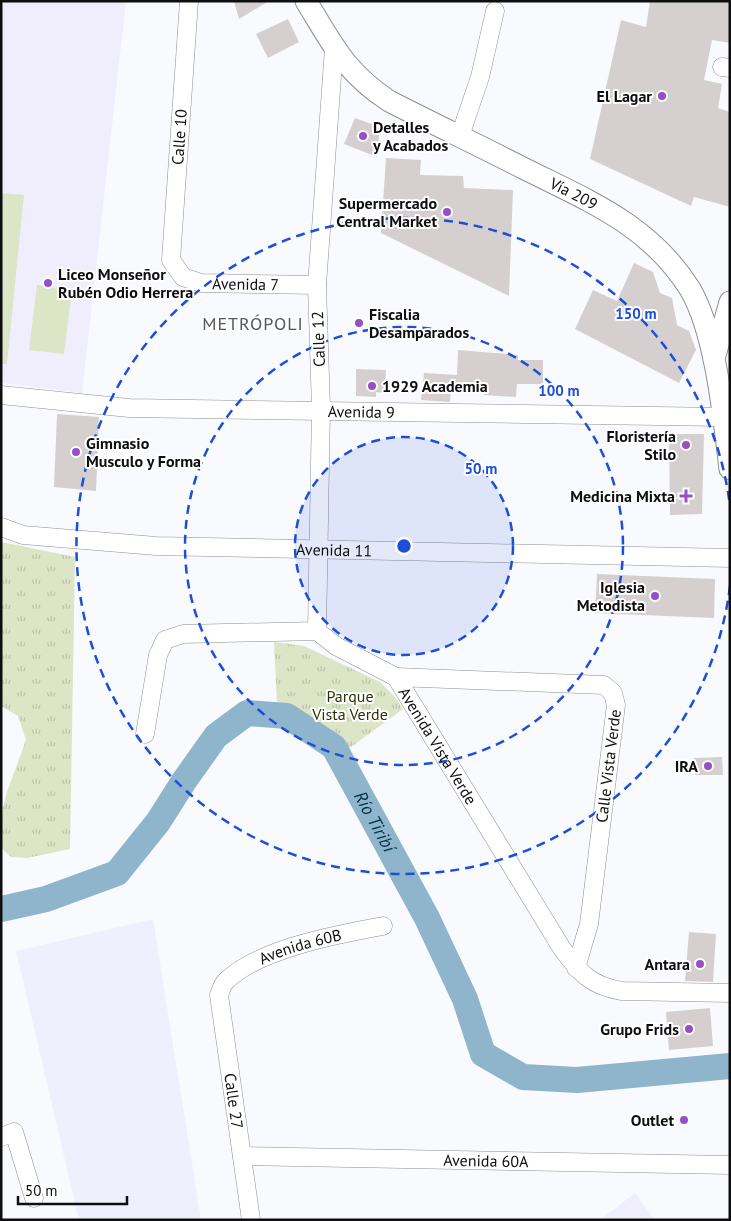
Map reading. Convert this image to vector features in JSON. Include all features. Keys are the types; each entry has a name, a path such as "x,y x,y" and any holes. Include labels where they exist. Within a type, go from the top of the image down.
{"main road":[{"name":"Vía 209","path":"306,1 348,68 367,86 389,101 612,212 662,253 690,290 704,325 714,359 726,428 730,469"},
{"path":"714,359 730,302"}],"street":[{"name":"Calle 10","path":"177,271 171,260 170,246 189,1"},
{"path":"460,136 480,77 495,11"},
{"name":"Calle 12","path":"317,631 320,550 321,409 317,285 334,48"},
{"name":"Avenida 7","path":"177,271 190,281 201,283 317,285"},
{"name":"Avenida 9","path":"1,395 130,408 321,409 726,428"},
{"name":"Avenida 11","path":"1,527 23,535 156,546 730,558"},
{"path":"145,734 158,656 166,640 183,634 317,631"},
{"name":"Avenida Vista Verde","path":"317,631 336,646 396,677 545,922 576,968 590,980 605,988 622,991 730,993"},
{"name":"Calle Vista Verde","path":"396,677 604,685 613,693 616,705 589,924 576,968"},
{"name":"Avenida 60B","path":"224,983 241,970 270,956 321,939 383,926"},
{"name":"Calle 27","path":"224,983 219,995 252,1220"},
{"path":"8,1135 34,1198"},
{"name":"Avenida 60A","path":"242,1156 730,1165"}],"shaded area":[{"name":"Liceo Monseñor Rubén Odio Herrera","path":"1,1 126,1 82,393 1,383"},
{"path":"153,919 201,1220 79,1220 16,951"},
{"path":"635,1193 655,1220 600,1220"}],"green space":[{"path":"1,193 24,195 7,364 1,364"},
{"path":"37,285 72,290 64,354 29,350"},
{"path":"1,542 75,557 70,849 27,858 11,857 1,848 1,816 7,792 26,740 18,716 1,706"},
{"name":"Parque Vista Verde","path":"274,642 304,646 380,682 395,697 403,709 347,750 334,736 315,721 295,709 277,704"}],"building":[{"path":"234,1 269,1 239,19"},
{"name":"El Lagar","path":"650,1 730,2 730,43 712,40 704,80 722,84 718,108 730,112 730,207 694,197 691,206 590,159 621,20 646,27"},
{"path":"288,19 299,42 268,58 256,34"},
{"name":"Detalles y Acabados","path":"355,118 380,127 377,157 344,144"},
{"name":"Supermercado Central Market","path":"386,158 421,160 420,175 463,176 464,188 513,190 509,296 381,233"},
{"path":"634,263 653,272 660,293 672,298 677,325 689,331 696,350 679,383 575,329 593,290 617,301"},
{"path":"458,350 518,355 518,360 543,360 543,384 517,384 516,397 484,395 484,391 451,390 450,402 421,400 424,373 457,375"},
{"path":"356,369 386,370 385,393 376,392 376,397 356,396"},
{"name":"Gimnasio Musculo y Forma","path":"57,414 99,417 96,491 54,487"},
{"path":"669,434 704,434 702,514 670,515"},
{"name":"Iglesia Metodista","path":"597,574 715,579 714,618 595,613"},
{"name":"IRA","path":"722,757 723,775 695,775 694,758"},
{"name":"Antara","path":"689,932 716,934 713,982 685,981"},
{"name":"Grupo Frids","path":"710,1008 713,1046 669,1050 666,1012"}],"waterway":[{"name":"Río Tiribí","path":"1,909 46,899 117,873 158,822 216,736 247,713 287,716 334,747 427,918 465,999 483,1054 523,1077 577,1080 730,1066"}],"place":[{"name":"El Lagar","path":"662,96"},
{"name":"Detalles y Acabados","path":"363,136"},
{"name":"Supermercado Central Market","path":"447,212"},
{"name":"Liceo Monseñor Rubén Odio Herrera","path":"48,283"},
{"name":"Fiscalia Desamparados","path":"359,323"},
{"name":"1929 Academia","path":"372,386"},
{"name":"Floristería Stilo","path":"686,445"},
{"name":"Gimnasio Musculo y Forma","path":"76,452"},
{"name":"Medicina Mixta","path":"686,496"},
{"name":"Iglesia Metodista","path":"655,596"},
{"name":"IRA","path":"708,766"},
{"name":"Antara","path":"700,964"},
{"name":"Grupo Frids","path":"689,1029"},
{"name":"Outlet","path":"684,1120"}],"district":[{"name":"METRÓPOLI","path":"253,324"}]}
